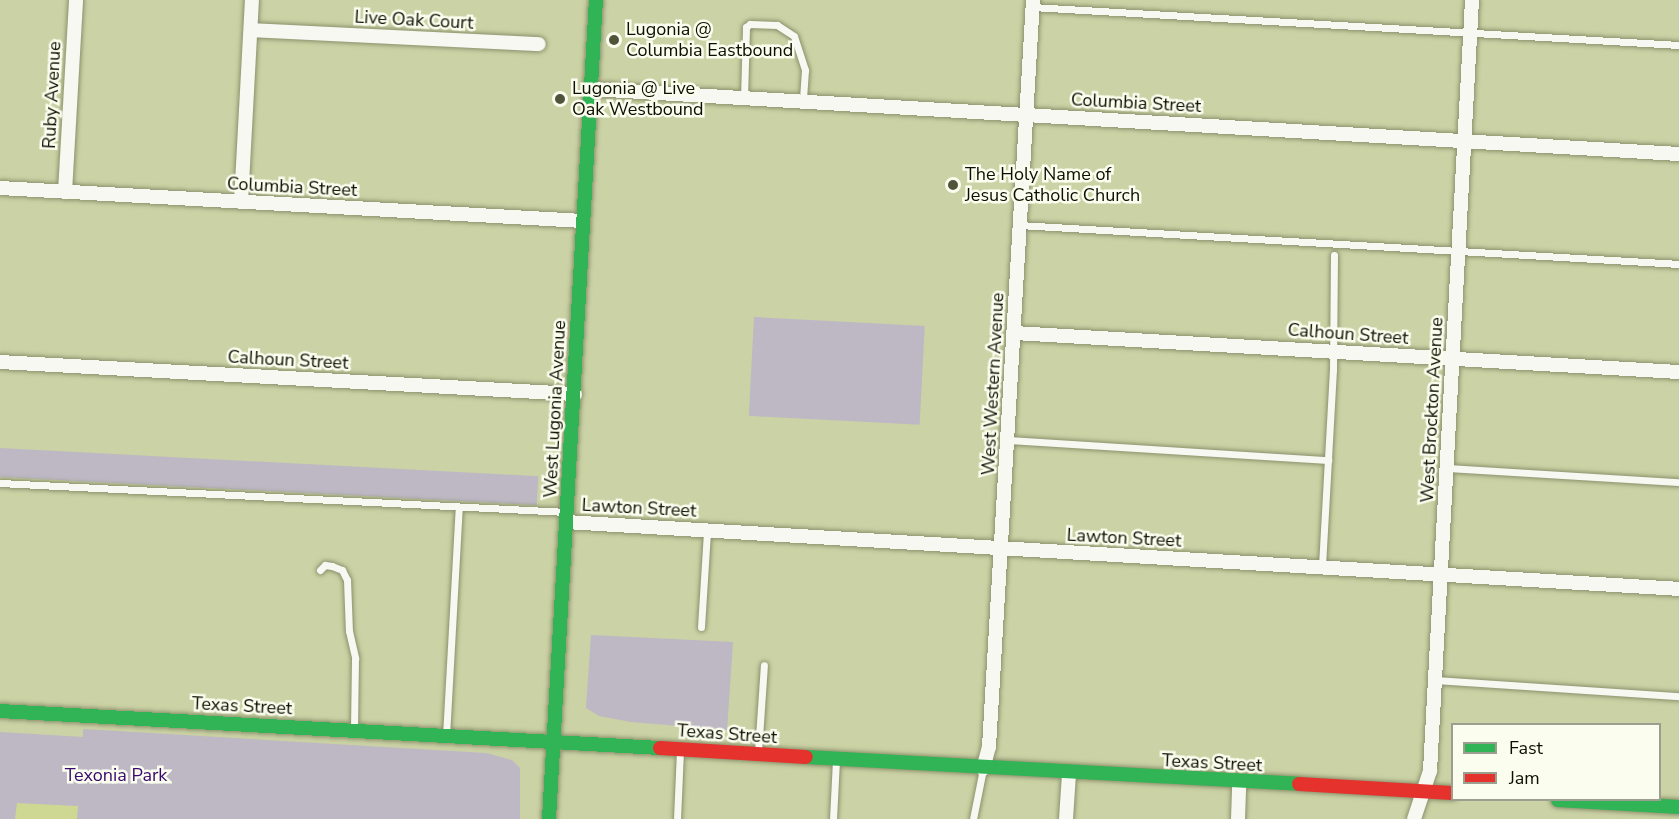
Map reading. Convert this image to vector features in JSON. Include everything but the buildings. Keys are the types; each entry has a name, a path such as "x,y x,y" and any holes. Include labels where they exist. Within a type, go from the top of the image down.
{"street":[{"name":"Ruby Avenue","path":"65,192 76,0"},
{"path":"241,202 252,0"},
{"name":"West Lugonia Avenue","path":"549,819 596,0"},
{"name":"West Brockton Avenue","path":"1414,819 1430,771 1472,0"},
{"name":"West Western Avenue","path":"983,769 988,747 1001,549 1033,4"},
{"name":"Live Oak Court","path":"251,30 540,44"},
{"name":"Columbia Street","path":"591,89 1679,153"},
{"name":"Columbia Street","path":"0,188 582,221"},
{"name":"Calhoun Street","path":"1014,333 1679,372"},
{"name":"Calhoun Street","path":"0,362 575,394"},
{"name":"Lawton Street","path":"567,517 707,531 1679,589"},
{"name":"Texas Street","path":"0,711 554,741 1069,774 1451,793"},
{"path":"1066,819 1069,774"},
{"path":"1238,819 1239,783"},
{"path":"1575,801 1679,807"}],"lane":[{"path":"1033,4 1679,45"},
{"path":"744,99 746,27 750,24 777,25 794,36 806,70 803,103"},
{"path":"1019,225 1679,264"},
{"path":"1322,566 1328,460 1334,255"},
{"path":"1008,440 1328,460"},
{"path":"1447,468 1679,482"},
{"path":"0,483 459,507 567,517"},
{"path":"446,736 459,507"},
{"path":"701,627 707,531"},
{"path":"320,570 325,565 332,566 342,570 346,580 349,631 355,658 354,730"},
{"path":"758,754 764,665"},
{"path":"1435,680 1679,696"},
{"path":"677,819 681,749"},
{"path":"833,819 836,759"},
{"path":"973,819 983,769"}],"shaded area":[{"path":"16,803 78,806 77,819 15,819"}],"green space":[{"path":"754,317 925,326 920,425 749,416"},
{"path":"0,448 538,476 537,505 0,477"},
{"path":"591,635 733,642 727,730 631,722 599,716 586,708"},
{"name":"Texonia Park","path":"83,729 486,753 512,760 520,768 520,819 77,819 78,806 17,803 15,819 0,819 0,732 83,737"}],"traffic: fast":[{"path":"549,819 596,0"},
{"path":"0,711 660,748"},
{"path":"806,757 1299,784"},
{"path":"1575,801 1679,807"}],"traffic: jam":[{"path":"660,748 806,757"},
{"path":"1299,784 1451,793"}],"place":[{"name":"Lugonia @ Columbia Eastbound","path":"614,40"},
{"name":"Lugonia @ Live Oak Westbound","path":"560,99"},
{"name":"The Holy Name of Jesus Catholic Church","path":"953,185"}]}
